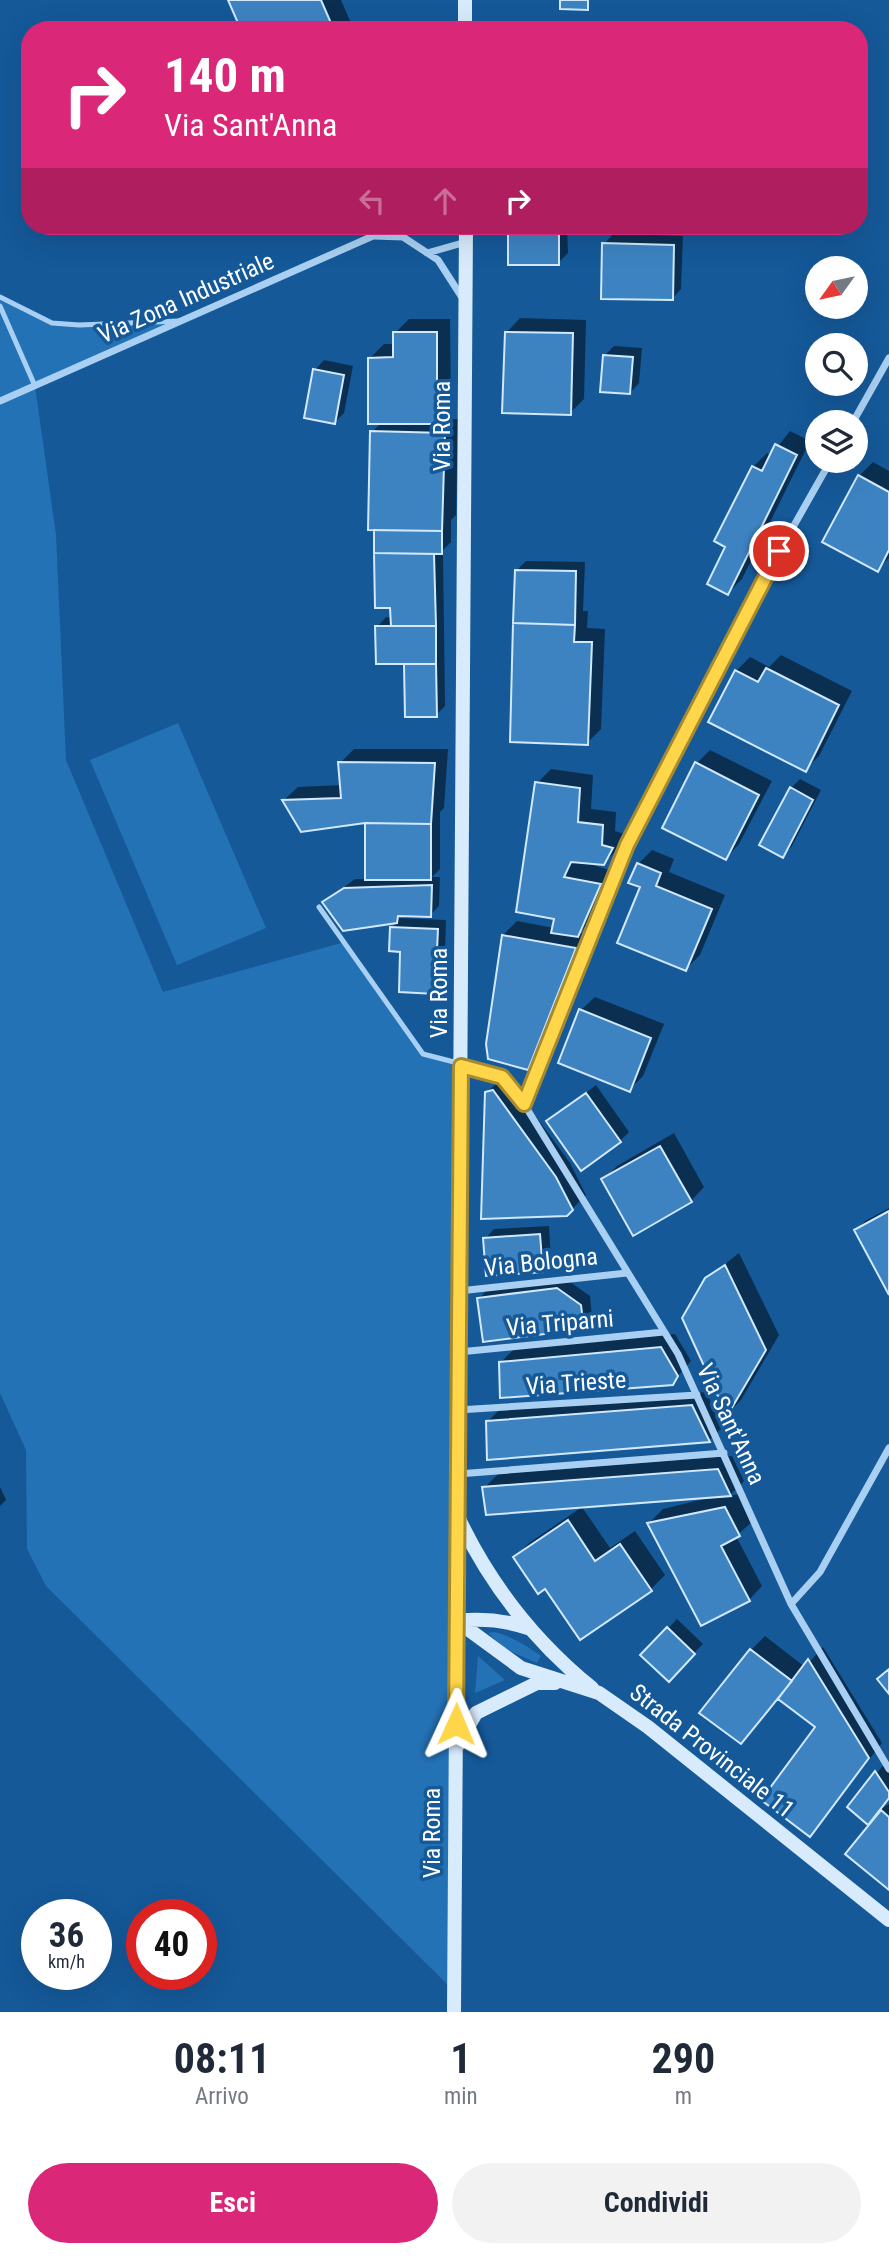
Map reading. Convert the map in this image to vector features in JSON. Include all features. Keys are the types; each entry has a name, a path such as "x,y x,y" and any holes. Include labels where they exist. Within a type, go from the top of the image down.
{"street":[{"path":"465,0 465,21"},
{"name":"Via Roma","path":"454,2012 466,235"},
{"path":"373,236 403,237 438,260 466,303"},
{"name":"Via Zona Industriale","path":"0,401 373,236"},
{"path":"427,253 466,242"},
{"path":"860,410 889,358"},
{"path":"524,1104 627,845 754,596 824,473"},
{"name":"Via Sant'Anna","path":"461,1065 502,1077 524,1104 664,1332 697,1395 791,1604 889,1769"},
{"name":"Via Bologna","path":"459,1291 627,1273"},
{"name":"Via Triparni","path":"459,1352 664,1332"},
{"name":"Via Trieste","path":"458,1410 697,1395"},
{"path":"791,1604 820,1572 889,1448"},
{"path":"458,1474 724,1453"},
{"path":"457,1516 498,1590 529,1629 599,1693"},
{"path":"457,1621 479,1618 508,1621 529,1629"},
{"name":"Strada Provinciale 11","path":"457,1621 521,1668 599,1693 648,1727 889,1920"},
{"path":"455,1750 476,1713 537,1683 566,1682"}],"lane":[{"path":"0,297 52,323 79,325 182,320"},
{"path":"0,306 35,386"},
{"path":"319,907 423,1054 461,1065"}],"shaded area":[{"path":"0,297 53,323 182,320 35,386 56,535 66,760 163,992 345,942 423,1054 461,1066 454,1991 46,1586 27,1549 26,1450 0,1393"},
{"path":"178,723 266,928 177,965 90,760"},
{"path":"494,1632 513,1638 541,1656 537,1663 505,1649 488,1633"},
{"path":"478,1656 505,1680 475,1693"}],"building":[{"path":"228,0 321,0 330,21 237,21"},
{"path":"560,0 588,0 588,10 560,9"},
{"path":"508,235 559,235 559,265 508,265"},
{"path":"602,243 674,245 673,300 601,299"},
{"path":"393,332 437,332 437,424 368,424 368,358 393,357"},
{"path":"505,332 573,333 571,415 502,413"},
{"path":"603,355 633,357 630,394 600,392"},
{"path":"313,369 344,375 335,424 304,418"},
{"path":"370,431 445,433 442,531 368,530"},
{"path":"775,444 797,455 728,595 707,584 725,547 714,541 752,466 762,471"},
{"path":"858,475 889,492 889,550 878,572 822,542"},
{"path":"374,530 442,531 442,554 374,553"},
{"path":"374,553 434,554 436,626 391,626 390,608 375,608"},
{"path":"515,570 576,571 575,625 513,623"},
{"path":"513,623 575,625 574,642 592,642 588,745 510,742"},
{"path":"375,626 436,626 436,664 376,664"},
{"path":"404,664 436,664 437,717 405,717"},
{"path":"766,668 839,705 806,772 708,722 735,670 758,682"},
{"path":"338,762 435,763 431,824 365,823 301,832 282,800 341,798"},
{"path":"695,762 759,795 726,860 662,828"},
{"path":"535,782 580,788 578,822 603,825 602,845 613,848 604,865 571,862 564,877 601,884 578,937 551,933 554,919 516,912"},
{"path":"790,787 813,800 783,858 759,845"},
{"path":"365,823 431,824 431,880 365,880"},
{"path":"637,863 661,873 656,886 712,909 686,971 617,943 640,887 628,883"},
{"path":"432,885 431,917 398,916 397,923 343,931 322,902 344,888"},
{"path":"390,927 438,929 435,994 399,992 400,952 389,951"},
{"path":"502,935 576,948 528,1070 488,1059 486,1044"},
{"path":"579,1009 651,1038 630,1092 558,1063"},
{"path":"493,1090 556,1177 573,1210 567,1216 481,1219 485,1092"},
{"path":"586,1093 621,1142 581,1171 546,1121"},
{"path":"660,1146 692,1202 633,1236 601,1179"},
{"path":"889,1211 889,1295 854,1230"},
{"path":"540,1234 543,1272 486,1276 483,1238"},
{"path":"725,1265 766,1350 727,1416 682,1318 705,1278"},
{"path":"557,1288 581,1305 584,1329 483,1342 477,1298"},
{"path":"661,1347 678,1376 673,1385 500,1398 499,1362"},
{"path":"692,1405 710,1442 487,1460 486,1421"},
{"path":"718,1469 731,1496 486,1515 482,1487"},
{"path":"725,1507 740,1536 721,1546 750,1601 701,1626 647,1523"},
{"path":"568,1520 595,1561 620,1544 652,1591 580,1640 545,1589 538,1594 513,1557"},
{"path":"667,1627 695,1654 669,1682 640,1655"},
{"path":"750,1649 792,1681 741,1744 699,1713"},
{"path":"808,1659 869,1758 810,1837 761,1800 815,1727 778,1699"},
{"path":"889,1669 889,1694 877,1679"},
{"path":"875,1771 889,1792 889,1798 868,1825 847,1807"},
{"path":"881,1810 889,1817 889,1890 845,1854"}],"route":[{"path":"456,1724 461,1066 502,1077 524,1104 627,845 779,551"}]}
